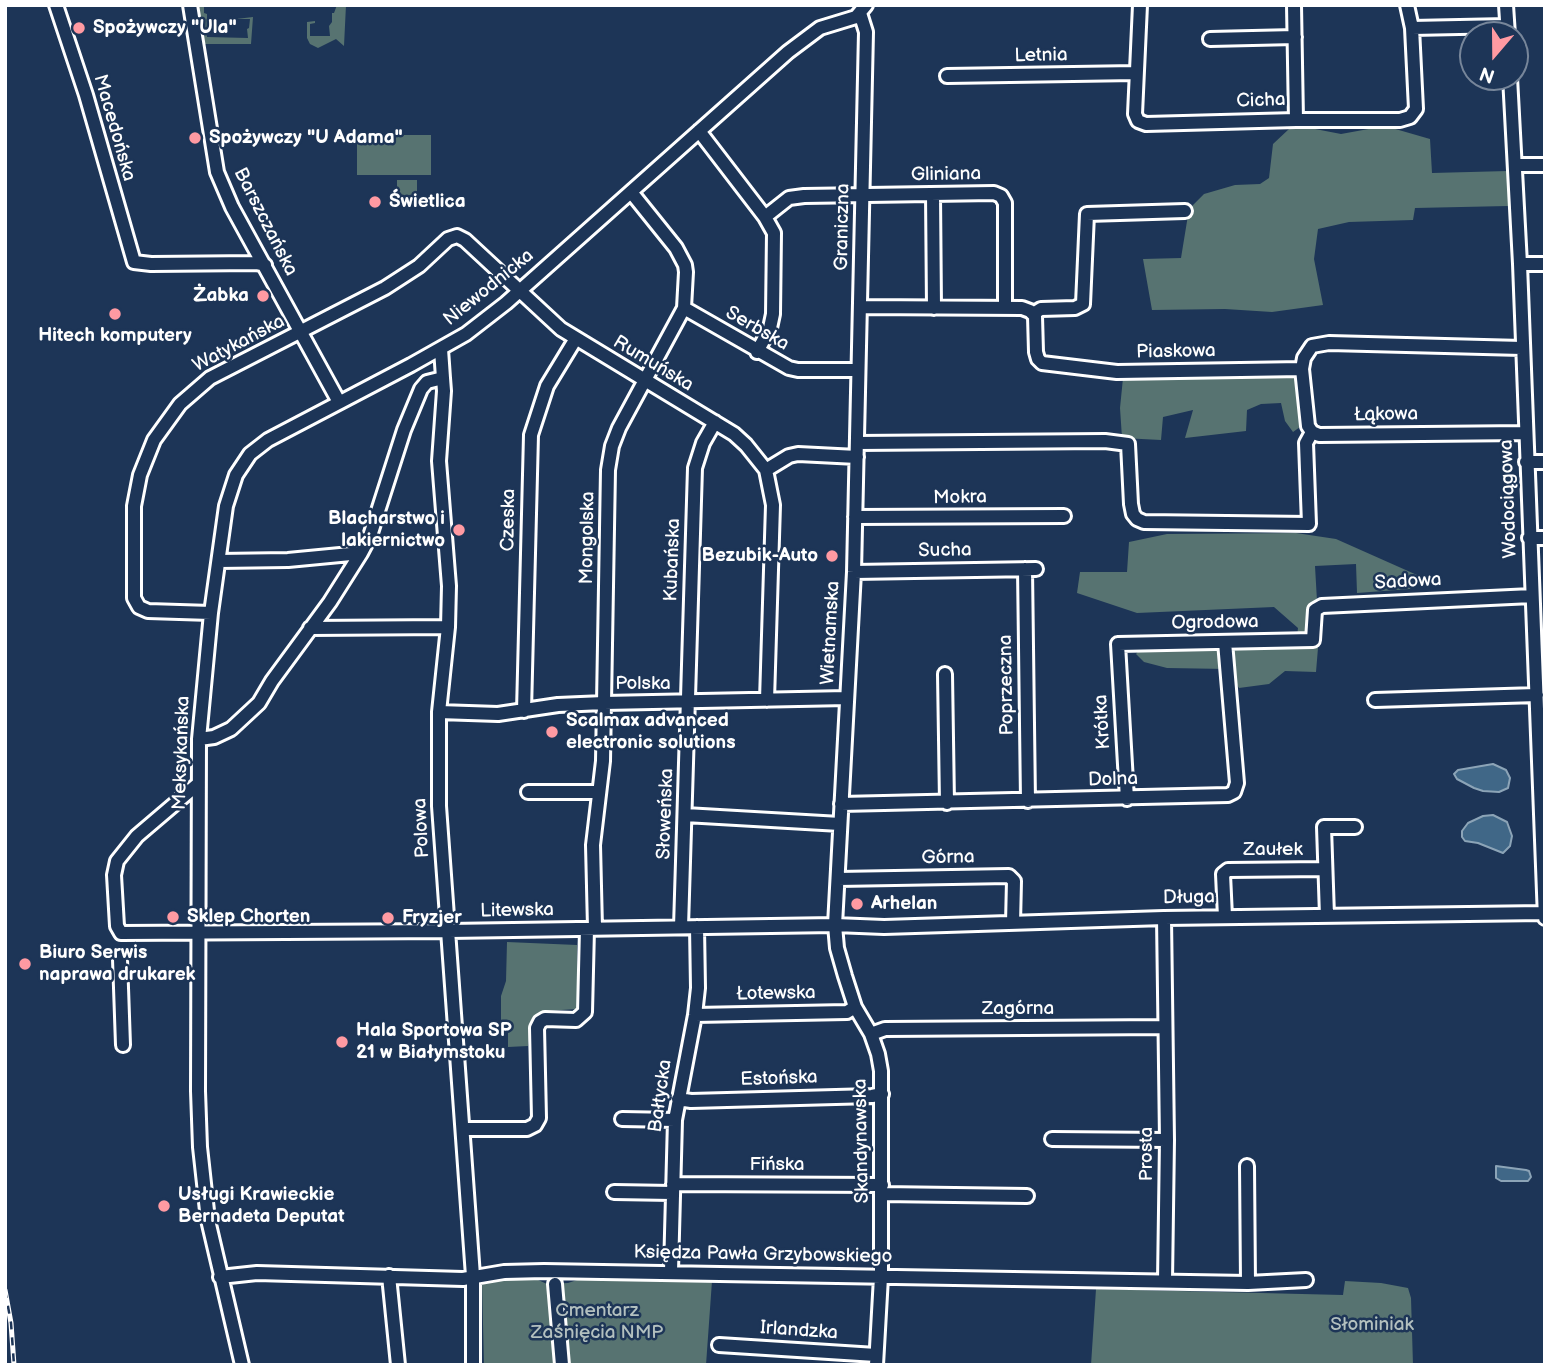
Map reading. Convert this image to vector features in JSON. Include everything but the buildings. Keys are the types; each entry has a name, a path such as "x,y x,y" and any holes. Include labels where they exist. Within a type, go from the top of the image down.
{"street":[{"name":"Macedońska","path":"56,5 86,95 134,262 265,265"},
{"name":"Barszczańska","path":"190,5 217,172 232,207 339,402"},
{"name":"Cicha","path":"1140,5 1135,114 1138,121 1146,124 1400,120 1410,117 1416,109 1412,28"},
{"path":"1294,5 1296,120"},
{"path":"1407,5 1412,28 1459,29"},
{"name":"Niewodnicka","path":"443,378 440,349 485,320 814,32 852,19 863,9"},
{"name":"Graniczna","path":"857,443 866,32 863,9"},
{"path":"1210,39 1295,37"},
{"name":"Letnia","path":"947,76 1136,73"},
{"name":"Wodociągowa","path":"1511,91 1545,919"},
{"path":"699,131 765,217 774,233 773,314 770,328 757,352"},
{"path":"1516,165 1545,165"},
{"path":"631,192 681,256 686,272 684,308"},
{"name":"Gliniana","path":"765,217 789,198 804,195 995,193 1001,196 1005,203 1005,307"},
{"path":"933,194 934,307"},
{"path":"860,307 1005,307 1021,308 1033,314 1041,309 1075,308 1083,304 1087,214 1185,211"},
{"name":"Watykańska","path":"211,612 148,611 139,607 134,598 134,506 143,466 154,440 180,404 210,378 405,276 448,239 457,236 465,240 520,290"},
{"path":"1520,264 1545,264"},
{"name":"Rumuńska","path":"520,290 575,340 715,422 746,444 765,470 773,505 767,700"},
{"name":"Serbska","path":"684,308 779,365 798,370 858,370"},
{"name":"Mongolska","path":"463,1129 527,1129 535,1125 539,1118 537,1028 545,1019 576,1020 585,1012 593,845 603,761 608,470 612,446 619,428 684,308"},
{"name":"Piaskowa","path":"1033,314 1037,325 1038,359 1050,365 1115,372 1302,369"},
{"name":"Czeska","path":"524,711 531,435 547,386 575,340"},
{"path":"857,443 1105,441 1128,444 1131,504 1137,519 1144,522 1309,524 1306,443 1312,432 1308,426 1302,369 1304,358 1312,346 1329,343 1522,348"},
{"name":"Meksykańska","path":"242,1365 208,1220 200,1147 198,783 211,612 229,495 236,475 258,446 440,349"},
{"path":"200,739 214,737 232,729 246,718 361,554 370,536 404,430 421,389 427,382 443,378"},
{"name":"Polowa","path":"443,378 439,461 449,586 448,627 439,712 439,806 473,1276 473,1365"},
{"name":"Kubańska","path":"688,703 695,468 698,454 715,422"},
{"name":"Łąkowa","path":"1312,432 1319,435 1525,433"},
{"name":"Wietnamska","path":"835,925 854,572 857,443"},
{"path":"765,470 789,456 798,454 857,457"},
{"path":"1526,462 1545,462"},
{"name":"Mokra","path":"855,517 1064,516"},
{"path":"1529,538 1545,538"},
{"path":"219,561 288,560 361,554"},
{"name":"Sucha","path":"854,572 1031,569"},
{"name":"Poprzeczna","path":"1028,801 1031,569"},
{"name":"Sadowa","path":"1313,640 1315,611 1322,606 1532,596"},
{"path":"310,628 448,627"},
{"name":"Ogrodowa","path":"1118,644 1313,640"},
{"name":"Dolna","path":"841,804 1228,795 1234,792 1237,783 1226,642"},
{"name":"Krótka","path":"1118,644 1127,799"},
{"path":"945,674 947,803"},
{"path":"1375,700 1537,695"},
{"name":"Polska","path":"439,712 498,714 558,705 847,698"},
{"name":"Słoweńska","path":"681,927 688,703"},
{"name":"Litewska","path":"198,783 137,836 117,861 114,875 117,926 121,933 835,925"},
{"path":"528,792 598,792"},
{"path":"685,815 840,824"},
{"path":"1326,916 1324,827 1355,827"},
{"name":"Zaułek","path":"1224,917 1223,874 1228,870 1325,869"},
{"name":"Górna","path":"838,879 1009,876 1014,881 1013,923"},
{"name":"Długa","path":"835,925 884,927 1164,918 1544,913"},
{"name":"Prosta","path":"1164,918 1167,1140 1165,1281"},
{"name":"Skandynawska","path":"835,925 837,947 855,1007 871,1034 878,1054 882,1094 881,1277 876,1360"},
{"name":"Bałtycka","path":"671,1271 675,1120 695,1015 698,988 697,927"},
{"path":"120,959 123,1045"},
{"name":"Łotewska","path":"695,1015 847,1012 855,1007"},
{"name":"Zagórna","path":"871,1034 885,1029 1166,1027"},
{"name":"Estońska","path":"678,1099 691,1101 882,1094"},
{"path":"622,1119 675,1120"},
{"path":"1052,1139 1167,1140"},
{"path":"1247,1166 1248,1283"},
{"name":"Fińska","path":"614,1192 673,1188 882,1189 1027,1196"},
{"name":"Księdza Pawła Grzybowskiego","path":"220,1277 257,1273 463,1279 517,1271 671,1271 1248,1283 1306,1280"},
{"path":"389,1276 398,1365"},
{"path":"555,1284 562,1365"},
{"name":"Irlandzka","path":"719,1345 876,1360"}],"green space":[{"path":"197,5 204,5 204,13 207,14 207,37 248,38 250,19 236,19 253,17 251,44 205,44 202,40"},
{"path":"337,5 346,5 344,46 336,39 318,48 310,44 307,38 307,22 315,21 310,24 310,36 330,36 329,26"},
{"path":"1385,126 1430,139 1432,173 1508,171 1508,206 1415,208 1413,220 1349,222 1318,229 1314,259 1323,305 1272,312 1225,309 1152,310 1143,259 1181,258 1189,209 1204,194 1235,185 1260,184 1269,178 1273,144 1289,129 1310,128 1341,134"},
{"path":"357,135 431,135 431,175 357,175"},
{"path":"397,180 417,180 417,203 397,203"},
{"path":"1290,374 1299,384 1301,399 1300,427 1293,432 1285,421 1281,403 1261,404 1247,410 1246,431 1185,438 1193,410 1163,417 1161,440 1122,438 1120,408 1123,378"},
{"path":"1296,533 1336,539 1417,575 1410,589 1357,593 1356,564 1315,566 1319,636 1316,672 1285,671 1269,684 1239,688 1227,669 1167,668 1144,662 1136,654 1142,647 1229,649 1296,645 1298,628 1274,607 1137,613 1077,593 1080,572 1127,572 1129,542 1167,534"},
{"path":"507,942 577,945 577,1009 546,1011 532,1018 528,1046 508,1047 508,1024 501,1021"},
{"name":"Cmentarz Zaśnięcia NMP","path":"487,1279 536,1279 547,1284 568,1283 580,1279 712,1281 706,1365 484,1365 482,1284"},
{"name":"Słominiak","path":"1345,1281 1408,1288 1411,1298 1413,1365 1091,1365 1096,1289 1343,1295"}],"water":[{"path":"1493,764 1506,770 1510,778 1508,788 1499,792 1474,788 1457,779 1454,774 1458,770"},
{"path":"1493,815 1507,822 1512,836 1510,846 1503,853 1465,841 1462,837 1462,831 1468,823"},
{"path":"1496,1166 1526,1170 1531,1177 1528,1181 1501,1181 1496,1178"}],"railway":[{"path":"5,1290 14,1365"}],"place":[{"name":"Spożywczy \"Ula\"","path":"79,28"},
{"name":"Spożywczy \"U Adama\"","path":"195,138"},
{"name":"Świetlica","path":"375,202"},
{"name":"Żabka","path":"263,296"},
{"name":"Hitech komputery","path":"115,314"},
{"name":"Blacharstwo i lakiernictwo","path":"459,530"},
{"name":"Bezubik-Auto","path":"832,556"},
{"name":"Scalmax advanced electronic solutions","path":"552,732"},
{"name":"Arhelan","path":"857,904"},
{"name":"Sklep Chorten","path":"173,917"},
{"name":"Fryzjer","path":"388,918"},
{"name":"Biuro Serwis naprawa drukarek","path":"25,964"},
{"name":"Hala Sportowa SP 21 w Białymstoku","path":"342,1042"},
{"name":"Usługi Krawieckie Bernadeta Deputat","path":"164,1206"}]}
